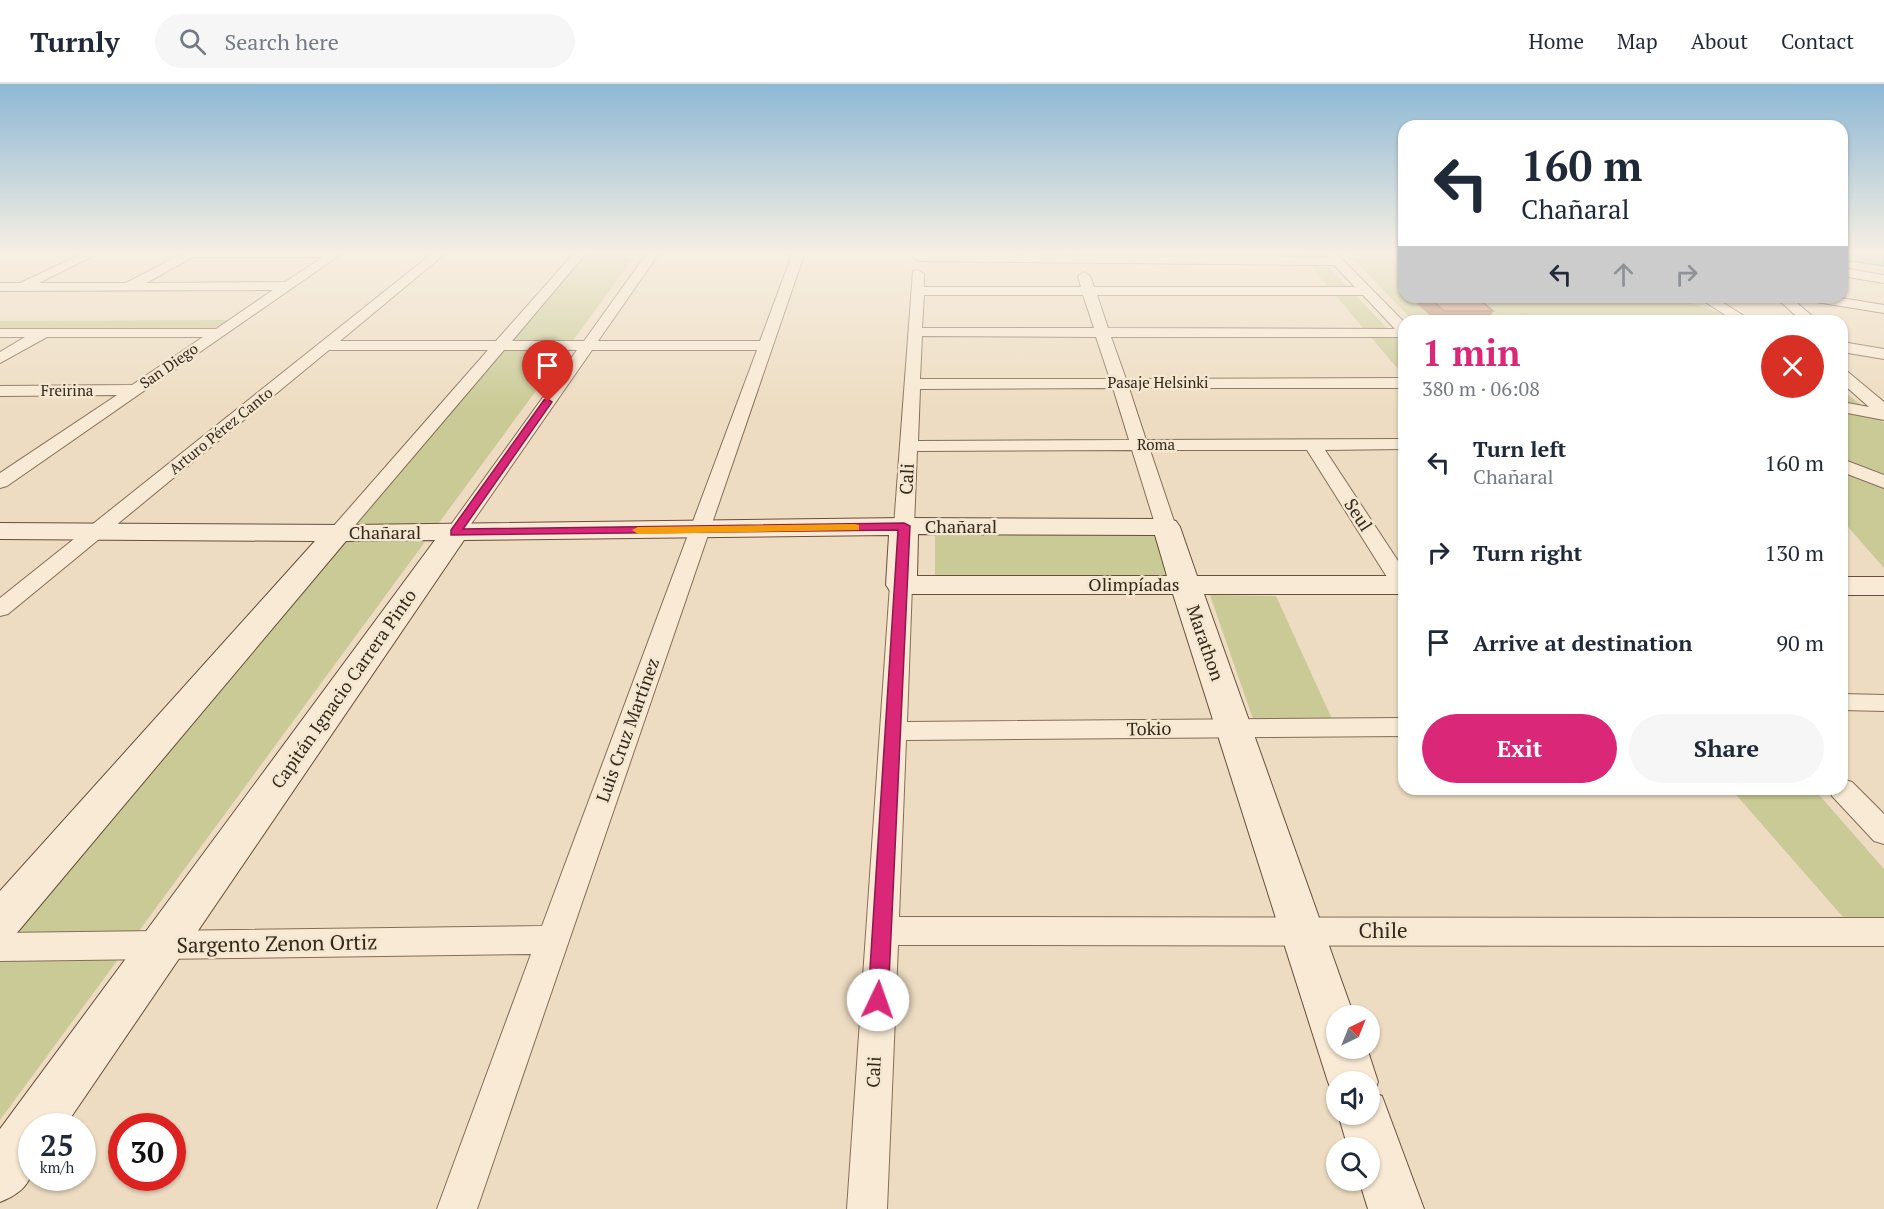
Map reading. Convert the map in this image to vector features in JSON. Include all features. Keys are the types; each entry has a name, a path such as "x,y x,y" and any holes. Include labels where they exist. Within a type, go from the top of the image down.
{"street":[{"name":"San Diego","path":"0,482 259,304"},
{"name":"Arturo Pérez Canto","path":"0,609 376,304"},
{"path":"0,921 535,304"},
{"name":"Capitán Ignacio Carrera Pinto","path":"43,1113 617,304"},
{"name":"Luis Cruz Martínez","path":"457,1209 780,304"},
{"name":"Cali","path":"867,1209 916,304"},
{"name":"Marathon","path":"1094,304 1327,1005"},
{"path":"1379,304 1398,325"},
{"path":"1717,304 1735,315"},
{"path":"1791,304 1804,315"},
{"path":"1856,304 1884,309"},
{"path":"915,332 1398,331"},
{"path":"0,333 216,333"},
{"path":"0,358 43,334"},
{"path":"326,345 765,345"},
{"path":"1848,348 1884,354"},
{"path":"1859,350 1884,365"},
{"path":"1848,380 1884,413"},
{"name":"Pasaje Helsinki","path":"912,384 1398,383"},
{"name":"Freirina","path":"0,391 134,390"},
{"path":"1848,409 1884,413"},
{"name":"Roma","path":"908,446 1398,444"},
{"name":"Seul","path":"1313,445 1398,576"},
{"path":"1848,467 1884,482"},
{"name":"Chañaral","path":"0,531 455,533 904,526 1166,527"},
{"name":"Olimpíadas","path":"901,585 1398,585"},
{"path":"1848,586 1884,586"},
{"path":"1848,702 1884,703"},
{"name":"Tokio","path":"893,731 1398,727"},
{"path":"1848,795 1882,829"},
{"name":"Chile","path":"882,931 1884,932"},
{"name":"Sargento Zenon Ortiz","path":"0,947 553,940"},
{"path":"1368,1125 1396,1209"},
{"path":"0,1175 18,1150"}],"green space":[{"path":"542,304 599,304 0,1120 0,935"},
{"path":"1343,304 1364,304 1398,340 1398,369"},
{"path":"1397,304 1697,304 1726,315 1407,315"},
{"path":"230,320 216,329 0,330 0,321"},
{"path":"1848,395 1884,423 1884,568 1848,527"},
{"path":"935,533 1157,534 1171,578 935,581"},
{"path":"1210,595 1276,596 1332,719 1254,722"},
{"path":"1736,795 1819,795 1884,869 1884,932 1857,933"}],"building":[{"path":"1437,304 1486,304 1493,311 1444,311"}],"slow traffic":[{"path":"638,530 855,527"}],"route":[{"path":"548,402 455,533 904,526 878,1000"}]}
